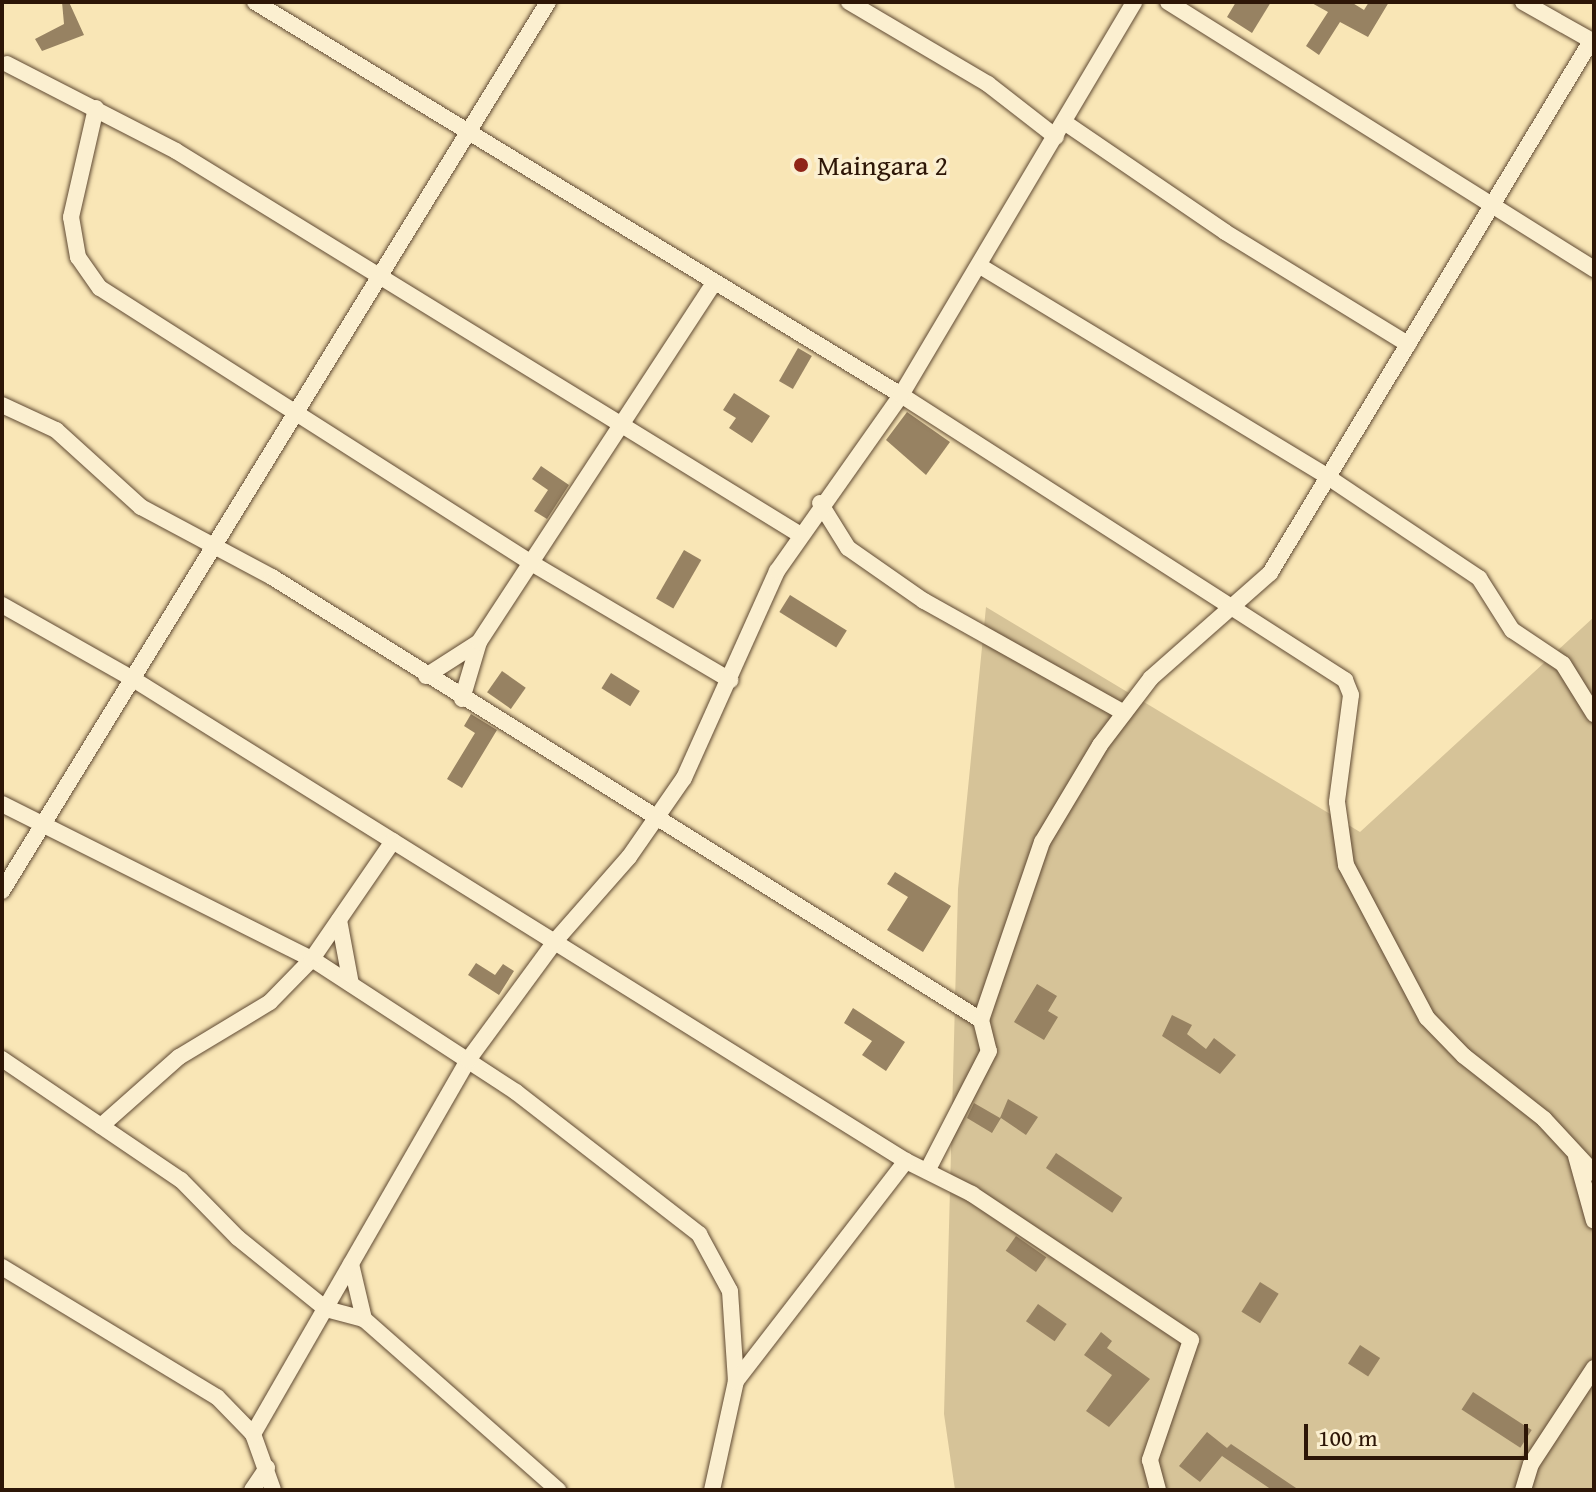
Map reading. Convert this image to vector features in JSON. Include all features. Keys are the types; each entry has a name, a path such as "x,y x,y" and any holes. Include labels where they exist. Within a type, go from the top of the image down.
{"street":[{"path":"255,2 901,395 1350,686 1337,802 1346,865 1427,1018 1464,1056 1544,1119 1594,1173"},
{"path":"2,891 381,275 465,129 548,2"},
{"path":"849,2 988,84 1408,344"},
{"path":"253,1434 468,1060 556,940 655,821 684,778 799,534 901,395 1134,2"},
{"path":"1168,2 1594,269"},
{"path":"927,1171 989,1051 981,1020 1042,842 1124,713 1191,639 1233,608 1270,573 1593,41 1523,2"},
{"path":"7,64 96,108 381,275 799,534"},
{"path":"96,108 71,217 86,274 533,564 730,680"},
{"path":"980,266 1328,477 1479,578 1512,630 1563,664 1594,714"},
{"path":"462,699 479,642 533,564 618,423 714,283"},
{"path":"2,405 56,430 141,507 272,577 655,821 981,1020"},
{"path":"820,503 848,548 924,601 1124,713"},
{"path":"2,605 133,679 906,1161 1050,1244 1191,1340 1150,1460 1158,1490"},
{"path":"426,676 479,642"},
{"path":"2,804 41,827 312,959 468,1060 699,1234 730,1291 736,1381 712,1490"},
{"path":"101,1126 179,1057 270,1002 312,959 393,841"},
{"path":"339,920 351,984"},
{"path":"2,1059 181,1180 238,1238 326,1309 364,1319 558,1490"},
{"path":"1576,1156 1594,1221"},
{"path":"736,1381 906,1161"},
{"path":"351,1264 364,1319"},
{"path":"2,1267 217,1397 253,1434 273,1490"},
{"path":"1523,1490 1531,1464 1594,1368"},
{"path":"252,1490 267,1468"}],"shaded area":[{"path":"986,607 1360,832 1594,617 1594,1490 955,1490 944,1414 958,889"}],"building":[{"path":"62,2 69,2 84,35 42,51 35,39 64,24"},
{"path":"1236,2 1271,2 1252,33 1227,17"},
{"path":"1310,2 1351,2 1364,10 1369,2 1389,2 1368,37 1340,22 1319,55 1306,46 1328,12"},
{"path":"798,348 812,356 793,389 779,381"},
{"path":"734,393 770,416 752,443 729,428 736,418 723,410"},
{"path":"907,412 950,442 926,475 886,440"},
{"path":"541,466 569,485 547,519 534,511 548,490 532,479"},
{"path":"684,550 701,560 673,608 656,598"},
{"path":"790,595 847,631 836,647 779,612"},
{"path":"502,671 526,688 511,709 487,692"},
{"path":"611,673 640,691 630,706 601,688"},
{"path":"471,714 497,730 462,788 447,779 475,733 464,726"},
{"path":"895,872 951,906 923,952 887,930 908,897 887,884"},
{"path":"476,963 495,975 503,964 514,971 499,995 468,975"},
{"path":"1037,984 1057,996 1048,1011 1058,1017 1044,1040 1014,1022"},
{"path":"853,1008 905,1042 886,1071 862,1055 872,1041 844,1023"},
{"path":"1172,1015 1192,1025 1187,1034 1206,1049 1214,1038 1236,1055 1220,1074 1162,1036"},
{"path":"1008,1099 1038,1117 1026,1135 1001,1118 992,1133 967,1118 974,1103 1000,1118"},
{"path":"1056,1153 1122,1198 1112,1213 1046,1168"},
{"path":"1016,1236 1046,1257 1036,1272 1006,1251"},
{"path":"1260,1282 1279,1294 1260,1323 1241,1312"},
{"path":"1038,1304 1067,1324 1055,1341 1026,1321"},
{"path":"1101,1332 1112,1341 1107,1348 1150,1379 1109,1427 1086,1411 1112,1375 1084,1355"},
{"path":"1360,1345 1380,1358 1368,1377 1348,1363"},
{"path":"1473,1392 1532,1430 1520,1448 1462,1410"},
{"path":"1207,1432 1227,1448 1231,1444 1299,1490 1272,1490 1222,1456 1200,1482 1179,1466"}],"place":[{"name":"Maingara 2","path":"801,165"}]}
